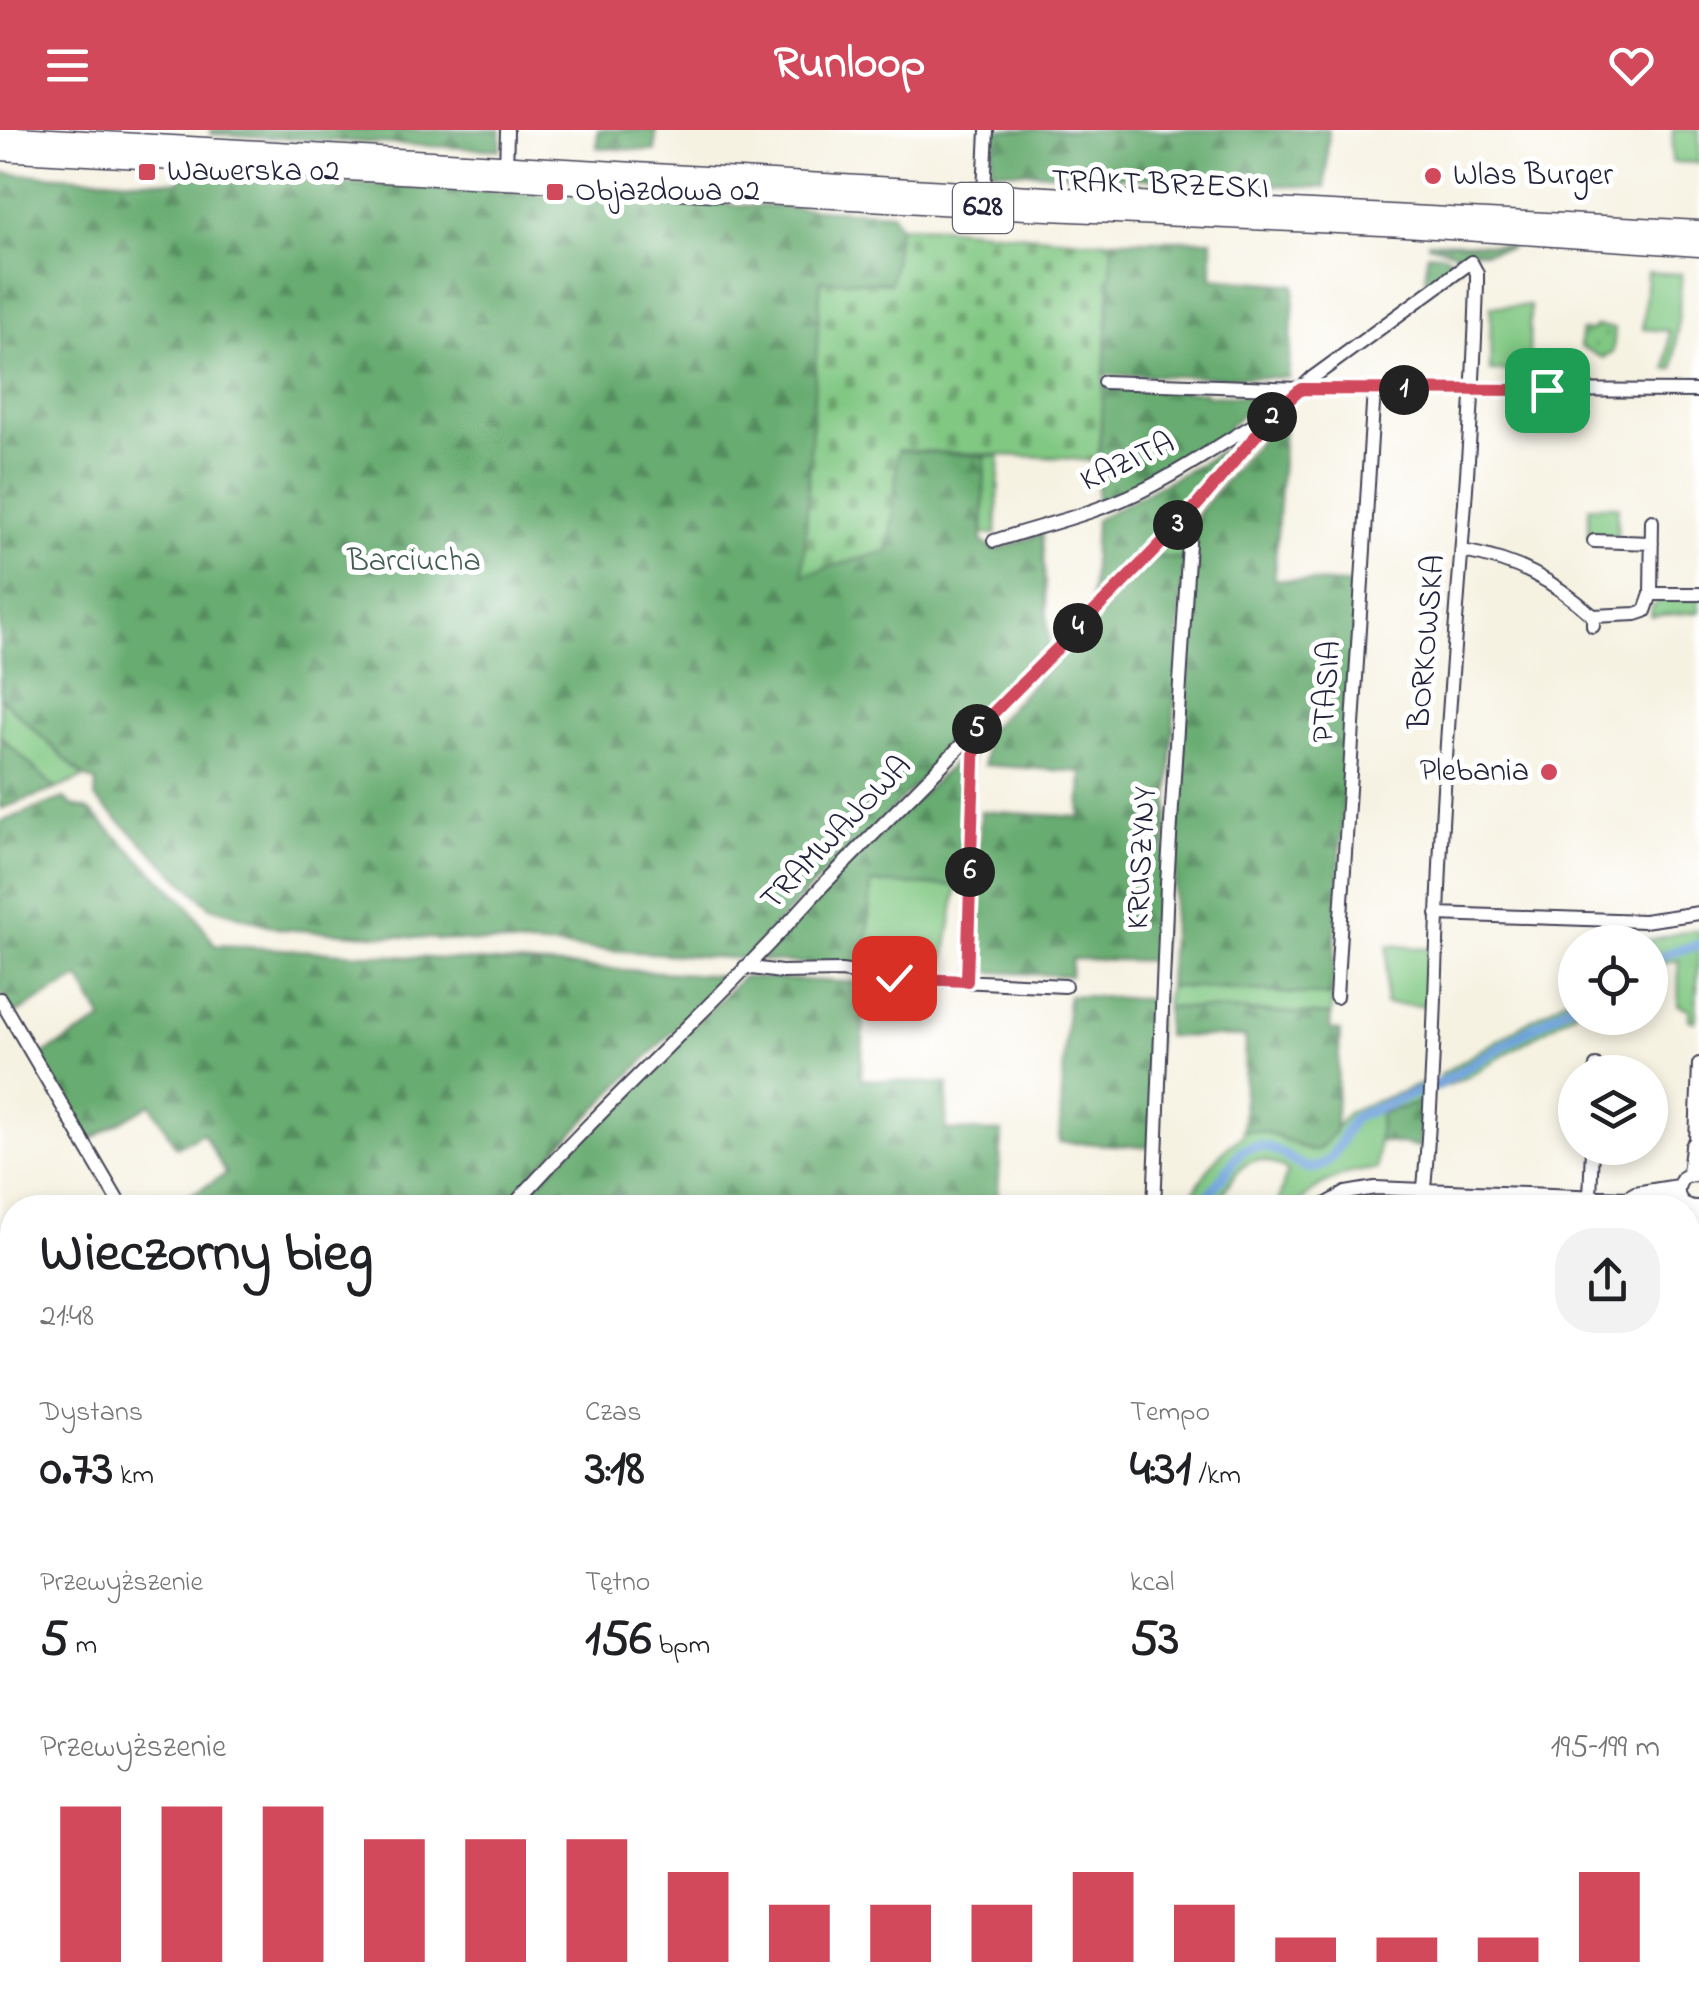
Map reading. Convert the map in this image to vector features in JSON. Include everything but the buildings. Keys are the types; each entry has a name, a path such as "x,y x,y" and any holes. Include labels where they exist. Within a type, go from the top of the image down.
{"main road":[{"name":"628","path":"0,135 199,147"},
{"name":"TRAKT BRZESKI","path":"199,147 1044,211 1406,227 1699,246"},
{"name":"628","path":"0,151 199,147"},
{"name":"TRAKT BRZESKI","path":"506,172 984,192 1699,230"}],"street":[{"path":"506,172 507,130"},
{"path":"984,192 987,130"},
{"name":"TRAMWAJOWA","path":"523,1195 1191,512 1275,413 1312,378 1472,262"},
{"name":"BORKOWSKA","path":"1424,1195 1436,914 1474,390 1478,283 1472,262"},
{"path":"1104,382 1301,389 1699,390"},
{"name":"PTASIA","path":"1336,997 1374,389"},
{"name":"KAZITA","path":"994,541 1101,509 1194,463 1275,413"},
{"name":"KRUSZYNY","path":"1155,1195 1167,884 1191,512"},
{"path":"1463,551 1492,556 1534,572 1566,592 1593,621 1645,610 1651,594 1652,521"},
{"path":"1594,541 1652,543"},
{"path":"1651,594 1699,594"},
{"path":"967,981 975,732"},
{"path":"1436,914 1644,921 1699,913"},
{"path":"745,966 780,972 841,971 894,978 1065,986"},
{"path":"0,999 114,1195"},
{"path":"1680,1195 1684,1176 1694,1174 1692,1146 1698,1143 1699,1064"},
{"path":"1590,1195 1591,1165"},
{"path":"1341,1195 1374,1188 1479,1195"},
{"path":"1664,1195 1678,1191"}],"green space":[{"path":"210,130 501,130 500,150 211,134"},
{"path":"598,130 656,130 655,151 597,148"},
{"path":"994,130 1329,130 1325,188 991,170"},
{"path":"1672,130 1699,130 1699,163 1672,162"},
{"name":"Barciucha","path":"0,173 179,182 183,174 892,213 899,226 891,283 821,280 803,574 890,550 897,450 985,456 982,542 996,550 1042,534 1049,646 744,959 280,929 210,907 95,798 96,782 84,777 0,697"},
{"path":"899,226 1113,240 1098,462 898,450 890,550 803,575 821,280 891,283"},
{"path":"1113,240 1212,240 1212,278 1295,285 1288,378 1104,375"},
{"path":"1428,241 1510,246 1510,249 1459,253"},
{"path":"1427,253 1444,254 1461,266 1425,291"},
{"path":"1647,272 1682,274 1674,369 1667,369 1669,331 1643,329"},
{"path":"1491,306 1530,306 1529,371 1490,371"},
{"path":"1596,326 1615,328 1613,353 1603,358 1580,346 1581,331 1592,331"},
{"path":"1103,387 1283,397 1272,408 1246,411 1227,428 1232,435 1096,508"},
{"path":"1285,414 1274,579 1356,585 1332,996 1168,986 1197,514"},
{"path":"1246,435 1250,438 1091,605 1095,520"},
{"path":"985,456 1000,456 996,534 983,534"},
{"path":"1589,506 1618,506 1617,536 1588,535"},
{"path":"1184,531 1184,559 1156,557"},
{"path":"1156,557 1184,559 1159,961 1072,959 1070,976 973,971 981,811 1080,817 1082,772 984,765 985,733"},
{"path":"1662,599 1699,599 1699,612 1651,616 1652,607"},
{"path":"0,697 84,777 56,789 0,736"},
{"path":"0,736 56,789 0,809"},
{"path":"971,746 963,879 957,886 871,883 866,967 761,961 829,884"},
{"path":"64,798 73,806 89,810 189,906 215,945 727,976 512,1195 190,1195 226,1174 203,1133 176,1147 151,1104 88,1141 38,1057 103,1020 79,978 13,1015 0,991 0,822"},
{"path":"870,883 957,886 940,972 866,967"},
{"path":"1699,930 1694,1022 1689,1020 1689,1009 1678,1005 1679,960 1668,963 1668,936"},
{"path":"1388,945 1429,949 1426,1006 1385,1004"},
{"path":"742,977 866,983 861,1079 948,1084 946,1130 1002,1132 998,1195 528,1195"},
{"path":"1168,986 1332,996 1331,1015 1166,1007"},
{"path":"1068,995 1158,1000 1151,1147 1059,1142"},
{"path":"1558,1003 1558,1022 1468,1077 1438,1089 1440,1075"},
{"path":"1166,1007 1331,1015 1330,1029 1340,1031 1335,1131 1319,1149 1311,1151 1266,1132 1243,1130 1245,1037 1166,1036"},
{"path":"1422,1084 1422,1100 1417,1104 1380,1114 1377,1169 1332,1180 1309,1195 1280,1195 1287,1171 1261,1160 1243,1167 1222,1195 1191,1195 1216,1159 1242,1136 1243,1130 1266,1132 1310,1151 1319,1149 1349,1111"},
{"path":"1422,1100 1420,1147 1379,1141 1380,1113"}],"waterway":[{"path":"1668,954 1699,945"},
{"path":"1209,1195 1242,1150 1256,1146 1278,1152 1305,1167 1324,1164 1355,1117 1441,1083 1558,1012"}],"place":[{"name":"Wawerska 02","path":"147,172"},
{"name":"Wlas Burger","path":"1433,176"},
{"name":"Objazdowa 02","path":"555,192"},
{"name":"Plebania","path":"1549,772"}],"route":[{"path":"894,978 967,981 975,732 1191,512 1296,393 1301,389 1547,390"}]}
